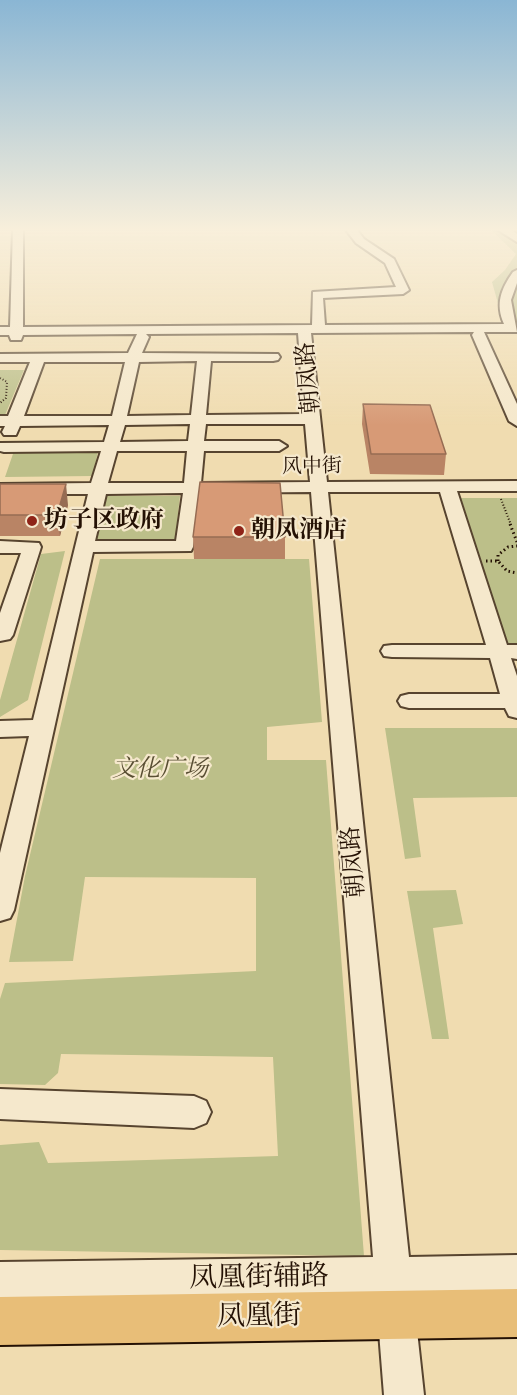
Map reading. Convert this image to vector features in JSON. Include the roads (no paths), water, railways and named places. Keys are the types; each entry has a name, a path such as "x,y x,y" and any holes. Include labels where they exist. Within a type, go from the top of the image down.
{"main road":[{"name":"凤凰街","path":"0,1321 394,1296 517,1313"}],"street":[{"path":"15,334 18,295"},
{"name":"朝凤路","path":"317,295 309,332 313,419 404,1395"},
{"path":"506,295 507,318 516,331"},
{"path":"0,331 15,334 142,337 309,332 479,335 516,331"},
{"path":"0,337 15,334 516,331"},
{"path":"479,335 517,421"},
{"path":"0,910 98,489 119,419 133,358 142,337"},
{"path":"84,546 184,547 192,489 204,357"},
{"path":"0,358 273,357"},
{"path":"39,358 7,421 2,452 110,447 279,446"},
{"path":"7,421 313,419"},
{"path":"409,701 516,705 508,652 447,486"},
{"name":"风中街","path":"0,489 517,486"},
{"path":"0,547 32,547 3,634 0,634"},
{"path":"392,651 508,652"},
{"path":"0,729 42,728"},
{"path":"0,1104 194,1112"},
{"name":"凤凰街辅路","path":"0,1281 394,1296 517,1275"}],"place":[{"name":"坊子区政府","path":"32,521"},
{"name":"朝凤酒店","path":"239,531"}],"park label":[{"name":"文化广场","path":"160,770"}]}
